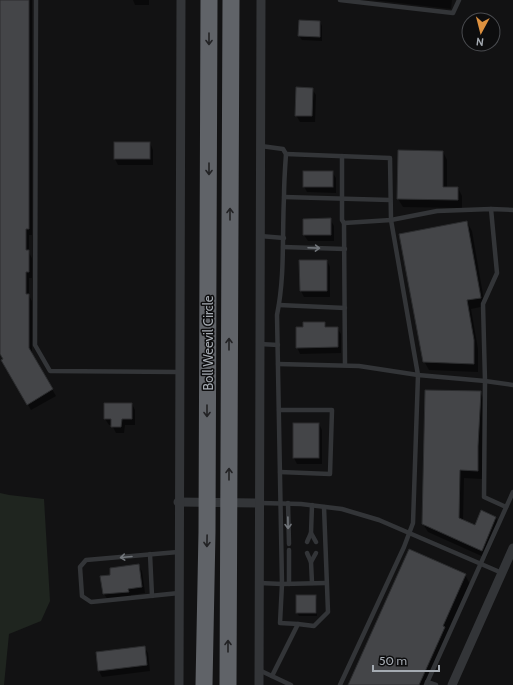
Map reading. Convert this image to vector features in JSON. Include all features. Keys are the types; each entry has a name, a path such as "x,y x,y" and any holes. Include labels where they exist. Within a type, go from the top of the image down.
{"highway":[{"name":"Boll Weevil Circle","path":"200,682 207,502 209,0"},
{"name":"Boll Weevil Circle","path":"228,685 231,0"}],"street":[{"path":"179,685 178,502 181,0"},
{"path":"260,685 261,0"},
{"path":"178,502 260,503"},
{"path":"452,685 513,548"}],"lane":[{"path":"36,0 35,345 50,371 179,372"},
{"path":"340,0 453,13 459,0"},
{"path":"260,146 283,149 286,154 281,293 277,315 282,584 280,624 314,626 328,612 324,507"},
{"path":"286,154 390,158 390,220 418,375 413,523 410,533 340,685"},
{"path":"342,156 341,198 342,220 344,223 345,365"},
{"path":"284,197 390,200"},
{"path":"344,223 390,220 437,212 491,209 513,210"},
{"path":"491,209 497,273 483,304 485,381 484,497 506,507"},
{"path":"260,236 284,238"},
{"path":"283,248 344,249"},
{"path":"279,305 345,308"},
{"path":"260,344 278,345"},
{"path":"278,364 345,365 418,375 513,385"},
{"path":"279,410 332,410 330,474 280,472"},
{"path":"436,685 426,683 513,492"},
{"path":"260,503 288,503 342,509 379,520 502,573"},
{"path":"288,503 289,544"},
{"path":"311,533 312,542 312,505"},
{"path":"289,550 289,584"},
{"path":"178,552 86,560 80,567 82,596 91,602 179,593"},
{"path":"311,562 312,553 312,583"},
{"path":"150,554 152,596"},
{"path":"260,583 326,583"},
{"path":"272,676 298,624"},
{"path":"260,670 291,685"}],"shaded area":[{"path":"0,493 44,499 50,601 41,621 9,634 4,685 0,685"}],"building":[{"path":"0,0 29,0 29,229 26,229 26,250 29,250 29,272 26,272 26,294 29,294 29,348 53,389 27,405 1,360 3,359 0,354"},
{"path":"299,20 320,21 320,37 298,36"},
{"path":"296,87 313,88 312,116 295,116"},
{"path":"114,142 150,142 150,159 114,159"},
{"path":"398,150 443,151 443,187 458,187 458,200 397,199"},
{"path":"303,171 333,171 333,187 303,187"},
{"path":"331,218 331,235 303,235 303,219"},
{"path":"467,221 481,298 467,300 474,340 474,364 423,362 399,234"},
{"path":"299,260 327,260 327,291 300,291"},
{"path":"303,322 325,322 325,327 338,327 338,347 296,348 296,327 303,327"},
{"path":"425,390 481,391 478,471 460,470 459,518 475,525 481,510 496,517 482,551 422,524"},
{"path":"104,403 132,403 132,419 122,419 121,427 111,427 111,419 104,419"},
{"path":"293,423 319,423 319,458 293,458"},
{"path":"409,549 466,574 443,626 445,627 419,685 348,685"},
{"path":"139,564 142,587 128,589 129,592 103,594 100,576 110,575 110,568"},
{"path":"296,595 316,595 316,613 296,613"},
{"path":"145,646 147,665 98,671 96,652"}]}
